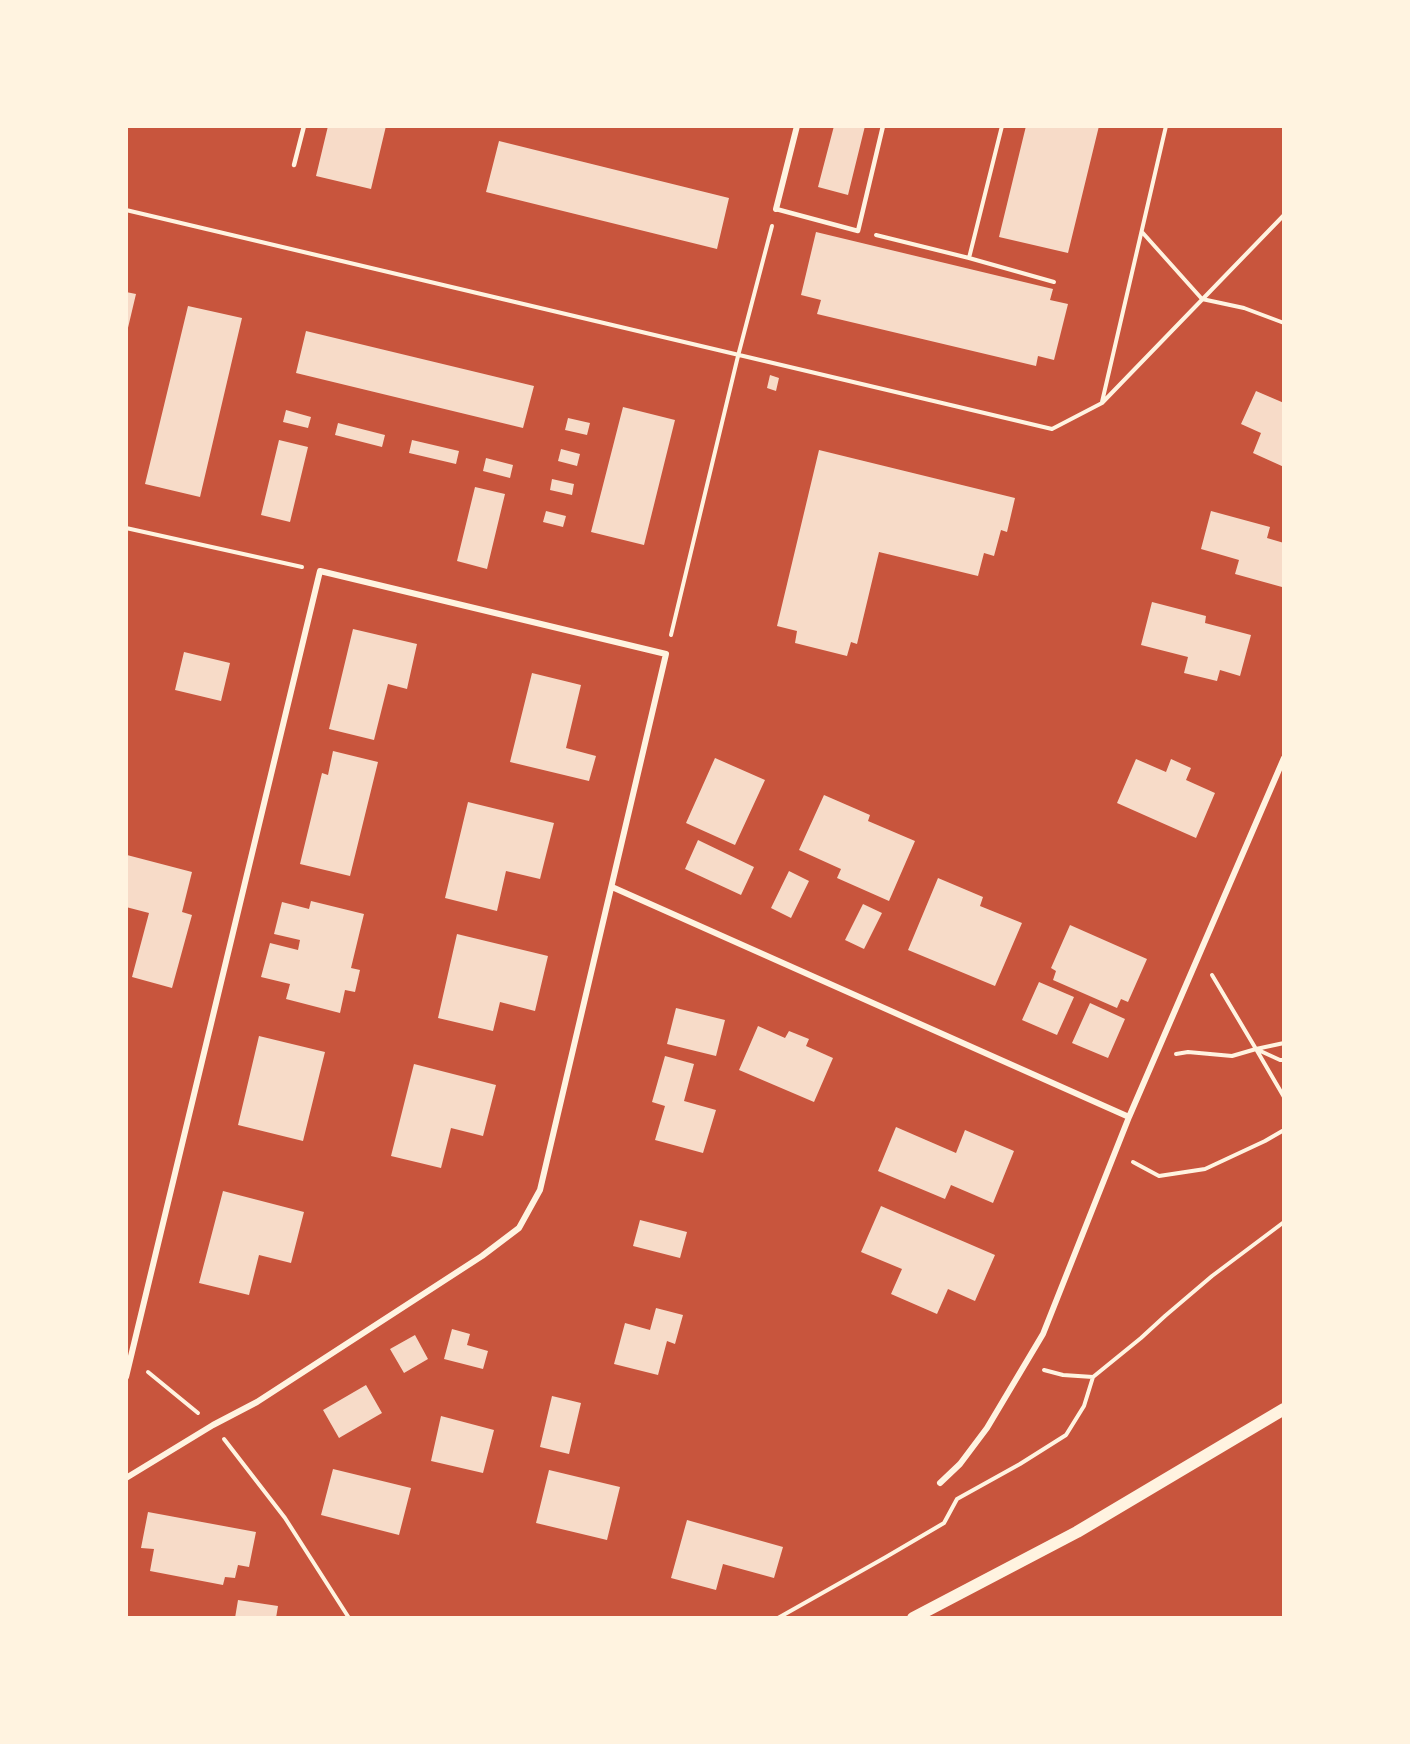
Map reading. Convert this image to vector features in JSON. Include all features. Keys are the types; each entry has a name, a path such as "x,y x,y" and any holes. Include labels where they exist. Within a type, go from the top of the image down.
{"main road":[{"path":"913,1618 1077,1532 1284,1409"}],"street":[{"path":"776,209 797,126"},
{"path":"126,1377 320,571 666,654 540,1190 519,1228 482,1256 257,1402 213,1425 126,1478"},
{"path":"940,1483 960,1464 987,1428 1043,1334 1129,1117 1284,758"},
{"path":"612,887 1129,1117"}],"lane":[{"path":"294,165 304,126"},
{"path":"776,209 858,231 883,126"}],"path":[{"path":"969,258 1002,126"},
{"path":"1102,403 1166,126"},
{"path":"666,654 776,209"},
{"path":"126,210 1052,429 1102,403 1284,214"},
{"path":"858,231 969,258 1054,282"},
{"path":"1142,232 1202,299 1244,308 1284,323"},
{"path":"126,528 320,571"},
{"path":"1200,954 1284,1097"},
{"path":"1188,1052 1232,1056 1284,1043"},
{"path":"1256,1049 1284,1060"},
{"path":"1119,1143 1128,1160 1159,1176 1205,1169 1284,1130"},
{"path":"778,1618 944,1523 957,1499 1066,1435 1084,1406 1093,1377 1212,1276 1284,1222"},
{"path":"1024,1366 1063,1375 1093,1377"},
{"path":"285,1518 349,1618"}],"building":[{"path":"328,126 386,126 371,189 316,176"},
{"path":"834,126 865,126 848,195 818,187"},
{"path":"1026,126 1099,126 1068,253 999,237"},
{"path":"499,141 729,198 717,249 486,192"},
{"path":"816,232 1053,289 1050,300 1068,304 1054,360 1038,356 1036,366 817,314 821,300 801,295"},
{"path":"126,292 136,294 127,332 126,332"},
{"path":"188,306 242,318 200,497 145,484"},
{"path":"306,331 534,386 523,428 296,373"},
{"path":"770,375 779,378 776,391 767,388"},
{"path":"1256,391 1284,403 1284,467 1253,453 1261,433 1241,424"},
{"path":"623,407 675,420 644,545 591,532"},
{"path":"286,410 311,417 308,428 283,422"},
{"path":"568,418 590,423 587,435 565,430"},
{"path":"338,423 385,435 382,447 335,435"},
{"path":"279,440 308,447 290,522 261,515"},
{"path":"412,440 459,451 456,464 409,453"},
{"path":"561,449 580,454 577,466 558,461"},
{"path":"819,450 1015,498 1007,532 1001,530 994,556 984,553 978,576 879,552 857,644 851,642 847,656 795,643 797,631 777,626"},
{"path":"486,458 513,465 510,478 483,471"},
{"path":"552,479 574,484 572,495 550,490"},
{"path":"475,487 505,494 487,569 457,561"},
{"path":"546,511 566,516 563,527 543,522"},
{"path":"1211,511 1270,527 1267,538 1284,543 1282,587 1235,574 1239,560 1201,549"},
{"path":"1152,602 1206,616 1205,623 1251,635 1240,676 1220,670 1217,681 1184,673 1188,657 1141,645"},
{"path":"353,629 417,644 407,689 388,684 374,740 329,729"},
{"path":"184,652 230,663 221,701 175,690"},
{"path":"532,673 581,685 566,748 596,756 589,781 510,762"},
{"path":"333,751 378,762 350,876 300,864 322,773 328,775"},
{"path":"715,758 765,780 735,845 686,823"},
{"path":"1136,759 1166,772 1171,759 1191,768 1186,780 1215,793 1196,838 1117,803"},
{"path":"824,795 870,815 868,821 915,841 889,901 837,878 841,869 799,850"},
{"path":"468,802 554,823 540,879 506,871 497,911 445,898"},
{"path":"698,840 754,867 741,895 685,869"},
{"path":"127,855 192,872 182,912 192,915 172,988 132,977 149,913 126,907"},
{"path":"789,871 809,881 791,918 771,908"},
{"path":"938,878 983,897 980,906 1022,923 995,986 908,950"},
{"path":"311,901 364,914 351,968 360,970 355,992 345,990 340,1013 286,999 290,984 261,977 270,943 298,950 300,940 274,934 282,902 309,909"},
{"path":"863,904 882,913 864,949 845,940"},
{"path":"1070,925 1147,959 1128,1002 1121,999 1117,1008 1053,980 1056,971 1051,968"},
{"path":"457,934 548,956 535,1011 500,1002 493,1031 438,1018"},
{"path":"1039,982 1074,997 1057,1035 1022,1020"},
{"path":"1090,1003 1125,1019 1108,1058 1072,1043"},
{"path":"676,1008 725,1020 716,1056 667,1044"},
{"path":"758,1026 785,1038 789,1031 809,1039 806,1046 833,1058 814,1102 739,1070"},
{"path":"259,1036 325,1052 303,1141 238,1125"},
{"path":"665,1056 694,1064 684,1101 716,1110 703,1153 655,1140 665,1106 652,1102"},
{"path":"414,1064 496,1085 483,1136 451,1128 441,1168 391,1156"},
{"path":"896,1127 956,1153 965,1130 1014,1151 993,1203 951,1185 945,1199 878,1171"},
{"path":"223,1191 304,1212 291,1263 259,1255 249,1295 199,1283"},
{"path":"881,1206 995,1255 975,1301 948,1289 937,1314 891,1294 902,1269 861,1252"},
{"path":"640,1220 687,1232 680,1258 633,1246"},
{"path":"656,1308 683,1315 675,1344 667,1341 658,1375 614,1364 625,1323 650,1330"},
{"path":"452,1329 470,1334 467,1345 488,1351 483,1369 444,1359"},
{"path":"415,1335 428,1359 404,1373 390,1349"},
{"path":"366,1385 382,1413 339,1438 323,1410"},
{"path":"552,1396 581,1403 569,1454 540,1447"},
{"path":"441,1416 494,1430 483,1473 431,1461"},
{"path":"333,1469 411,1488 399,1535 321,1515"},
{"path":"549,1470 620,1487 607,1540 536,1523"},
{"path":"148,1512 256,1532 249,1567 238,1565 235,1578 225,1577 223,1585 150,1571 154,1549 141,1548"},
{"path":"687,1520 783,1547 774,1578 723,1564 716,1590 671,1578"},
{"path":"238,1600 278,1606 276,1618 235,1618"}]}
